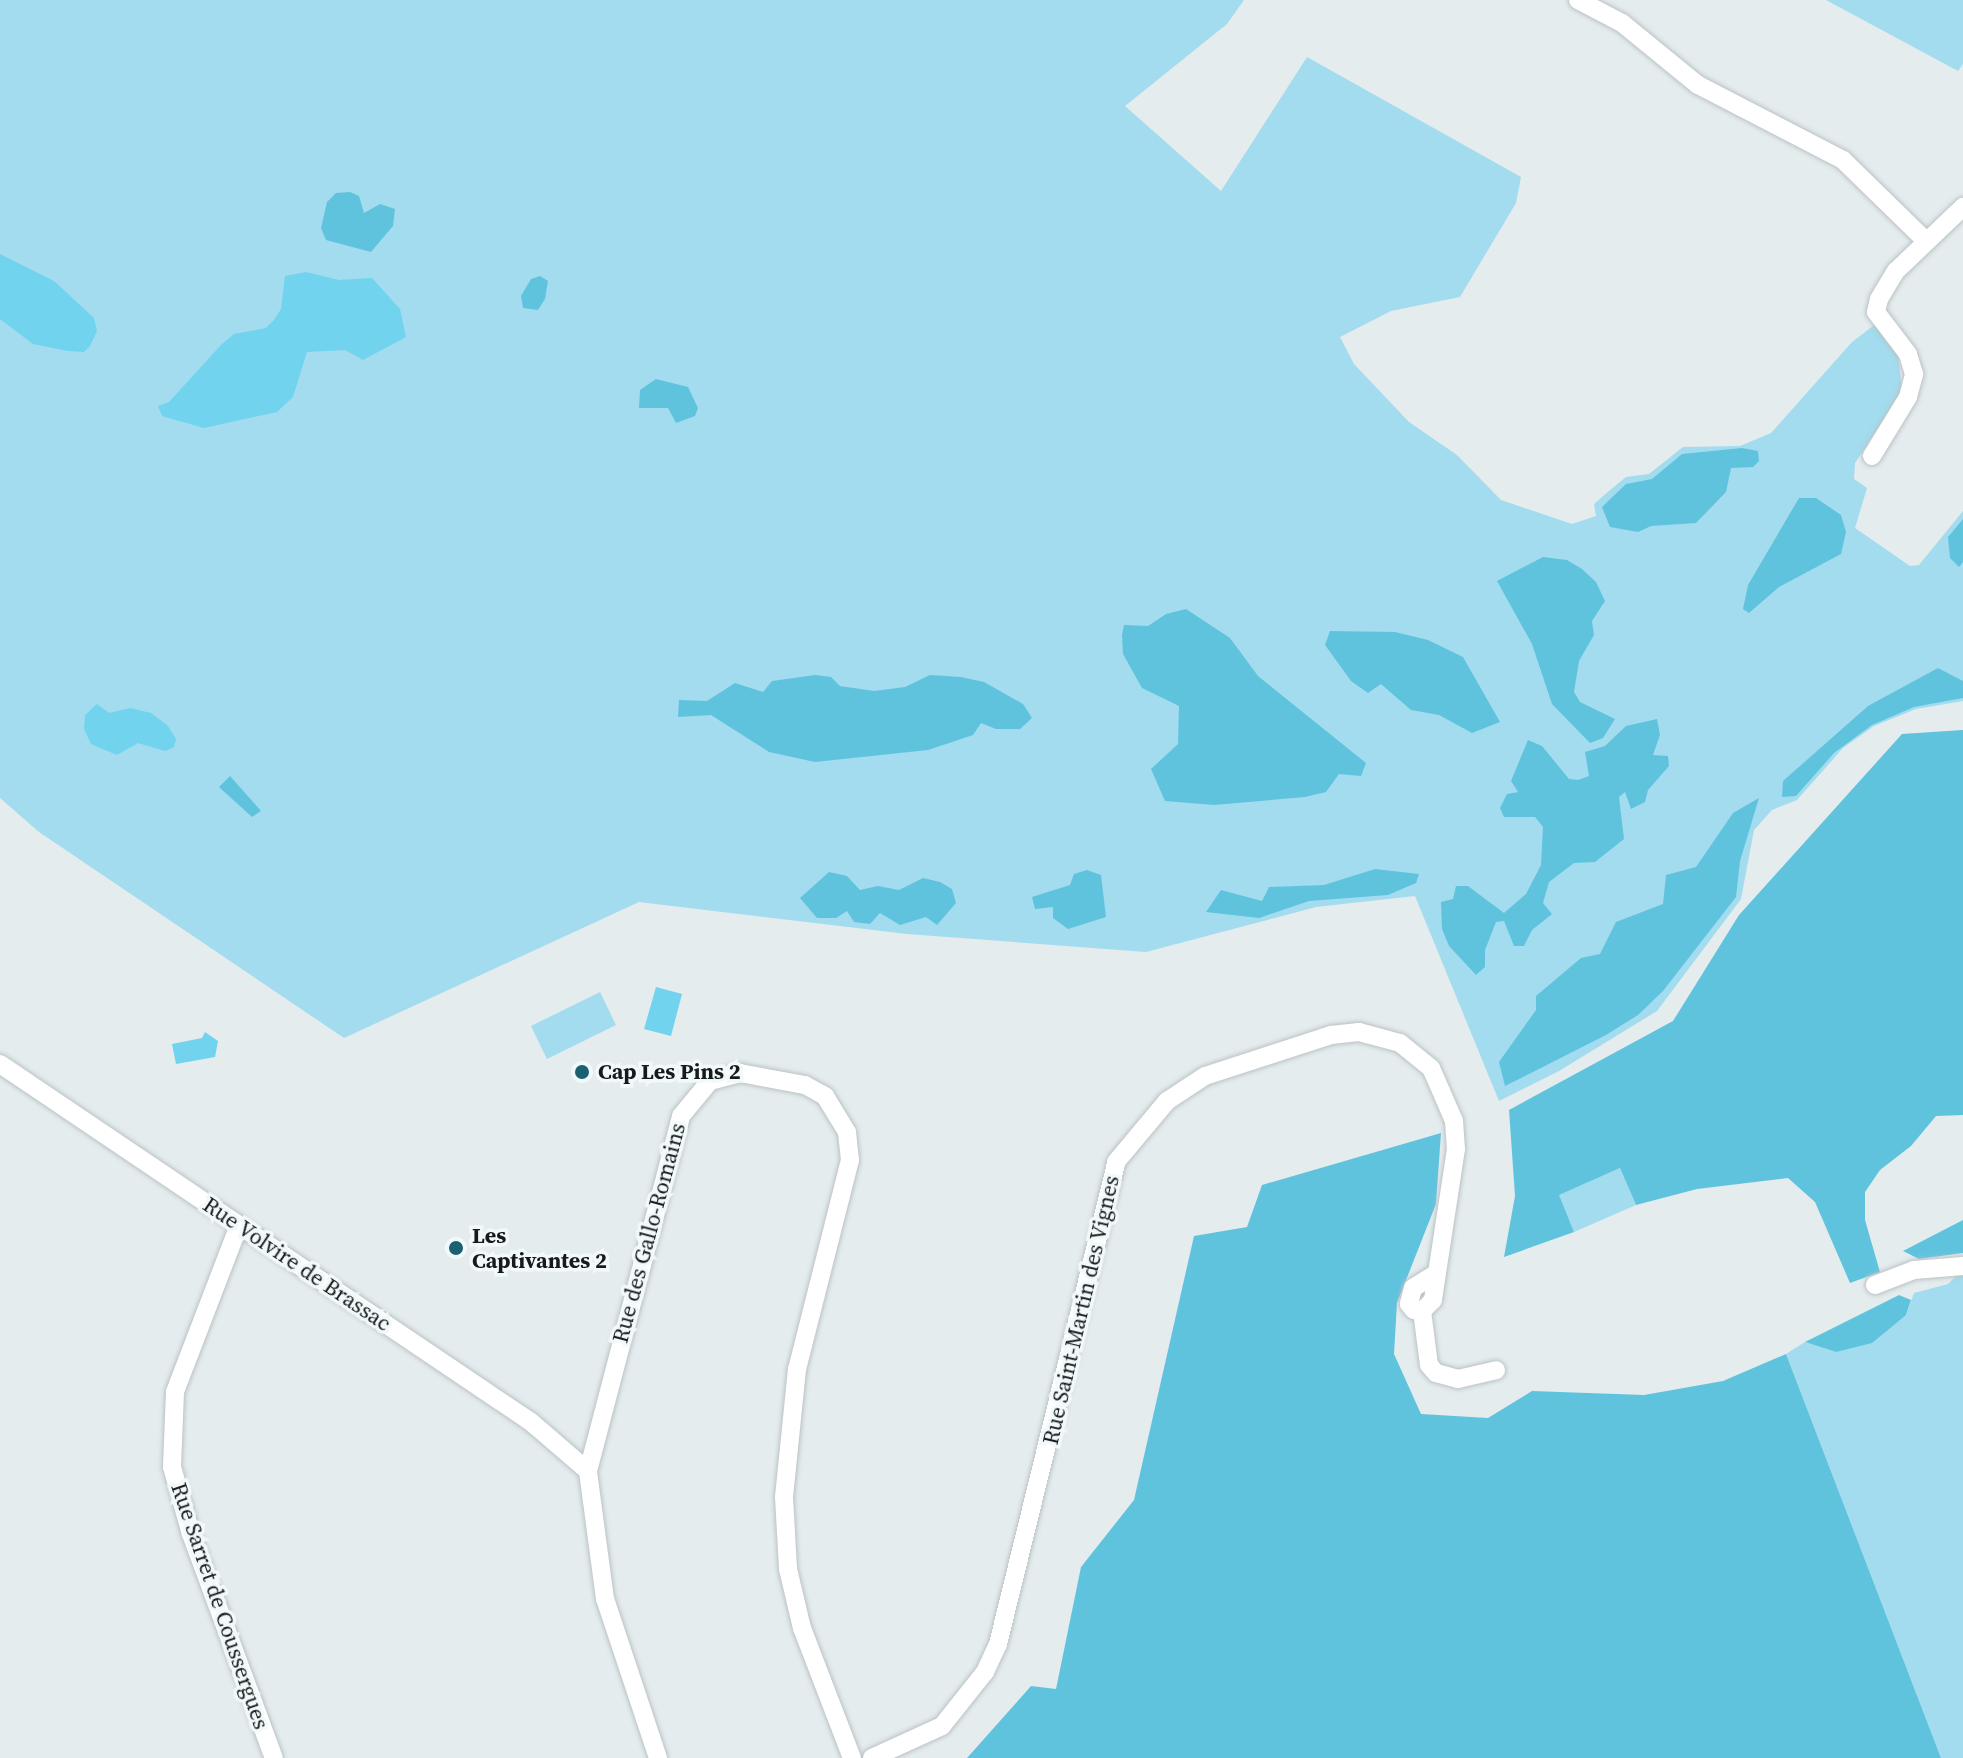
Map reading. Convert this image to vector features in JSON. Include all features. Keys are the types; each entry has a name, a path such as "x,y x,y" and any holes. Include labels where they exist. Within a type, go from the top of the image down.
{"street":[{"path":"1578,0 1622,23 1698,85 1843,160 1925,240"},
{"path":"1872,456 1908,397 1914,374 1908,354 1876,312 1879,299 1896,271 1963,207"},
{"name":"Rue Saint-Martin des Vignes","path":"872,1758 942,1726 985,1672 998,1644 1116,1162 1144,1122 1176,1093 1215,1073 1331,1035 1359,1032 1388,1037 1421,1059 1445,1093 1456,1149 1434,1275 1408,1296 1414,1310 1422,1311 1429,1365 1436,1373 1458,1379 1496,1370"},
{"name":"Rue Volvire de Brassac","path":"0,1064 531,1422 588,1471"},
{"name":"Rue des Gallo-Romains","path":"658,1758 605,1599 588,1471 657,1196 685,1105 710,1081 740,1073 805,1085 825,1096 847,1132 850,1160 803,1338 784,1497 788,1569 802,1628 852,1758"},
{"name":"Rue Sarret de Coussergues","path":"239,1225 175,1392 172,1467 191,1534 274,1758"},
{"path":"1875,1285 1914,1270 1963,1266"}],"shaded area":[{"path":"0,0 1244,0 1227,24 1125,106 1221,191 1307,57 1521,177 1516,203 1460,297 1391,311 1340,337 1354,364 1409,422 1457,455 1501,500 1572,524 1596,516 1594,504 1626,477 1649,474 1683,447 1740,446 1771,433 1852,342 1873,326 1879,327 1898,352 1902,392 1855,463 1854,479 1867,488 1855,528 1910,566 1919,565 1963,511 1963,701 1916,709 1874,726 1843,748 1797,800 1772,810 1754,830 1741,899 1657,1011 1559,1071 1499,1101 1415,896 1316,907 1146,952 907,934 639,902 344,1038 39,832 0,798"},
{"path":"1826,0 1963,0 1963,64 1958,71"},
{"path":"350,192 359,196 364,213 380,204 395,209 393,226 371,252 326,240 321,228 327,202 336,193"},
{"path":"0,254 54,281 94,318 97,331 84,352 33,344 0,319"},
{"path":"306,272 339,280 372,278 400,309 406,337 363,360 345,350 307,352 293,397 277,412 204,428 162,416 158,406 169,402 221,345 234,334 266,328 274,320 281,309 285,276"},
{"path":"540,276 548,281 545,299 538,310 523,308 521,296 531,279"},
{"path":"656,379 688,387 698,408 695,416 676,423 668,408 639,408 640,390"},
{"path":"1742,448 1758,451 1759,461 1753,467 1731,468 1726,492 1696,523 1651,526 1638,532 1610,527 1602,507 1626,484 1652,479 1682,454"},
{"path":"1799,498 1816,498 1841,515 1846,532 1841,554 1779,587 1749,613 1743,609 1748,585"},
{"path":"1963,519 1963,562 1959,567 1950,558 1948,537"},
{"path":"1543,557 1567,560 1582,569 1596,582 1605,601 1592,621 1594,635 1579,661 1574,692 1580,702 1615,719 1603,738 1590,743 1552,704 1532,644 1497,581"},
{"path":"1186,609 1230,638 1258,676 1366,763 1361,776 1339,774 1326,792 1305,797 1214,805 1165,801 1151,769 1178,744 1179,706 1142,688 1123,654 1122,635 1124,625 1148,626 1166,614"},
{"path":"1330,631 1395,632 1428,640 1463,657 1500,722 1472,733 1439,715 1411,710 1381,684 1368,693 1351,681 1325,645"},
{"path":"1938,668 1963,681 1963,698 1914,707 1872,725 1834,753 1796,796 1782,797 1783,781 1868,706"},
{"path":"815,675 831,677 840,686 874,691 905,687 930,675 961,677 984,682 1023,704 1032,718 1020,729 996,729 981,723 973,735 928,750 815,762 769,752 711,715 678,717 679,700 707,701 735,683 763,692 772,681"},
{"path":"97,704 109,713 130,708 151,713 168,726 176,739 174,747 165,751 138,743 117,755 91,744 84,729 85,715"},
{"path":"1657,719 1660,735 1653,755 1668,756 1669,766 1648,790 1645,802 1631,809 1625,792 1619,797 1624,839 1595,862 1574,863 1549,882 1543,903 1552,914 1532,930 1524,946 1514,946 1504,921 1496,922 1485,950 1485,967 1476,975 1449,946 1442,929 1441,902 1453,899 1456,886 1468,886 1504,913 1526,894 1541,865 1543,827 1535,817 1504,817 1500,808 1507,794 1518,792 1511,781 1528,740 1542,746 1569,779 1578,780 1589,776 1585,752 1605,746 1626,726"},
{"path":"1963,730 1963,1115 1936,1116 1911,1146 1880,1170 1865,1192 1865,1220 1880,1272 1850,1283 1815,1202 1788,1178 1697,1189 1636,1205 1620,1168 1559,1195 1574,1232 1504,1257 1515,1196 1509,1110 1673,1021 1739,915 1902,734"},
{"path":"230,776 261,811 252,817 219,787"},
{"path":"1759,798 1740,861 1736,897 1663,991 1638,1015 1606,1035 1505,1086 1499,1062 1536,1010 1536,996 1581,958 1600,954 1616,922 1663,904 1666,875 1696,867 1733,813"},
{"path":"1375,869 1419,874 1416,883 1388,895 1309,901 1259,918 1206,912 1221,890 1262,901 1269,887 1324,885"},
{"path":"1087,870 1101,875 1106,917 1068,929 1053,918 1053,907 1035,909 1032,897 1070,885 1074,874"},
{"path":"829,872 847,876 860,890 878,886 899,890 923,878 940,882 952,889 956,903 937,925 926,917 900,925 880,913 870,924 854,922 847,911 836,918 817,918 800,898"},
{"path":"656,987 682,994 671,1036 644,1029"},
{"path":"600,992 616,1025 547,1059 531,1026"},
{"path":"205,1032 218,1041 215,1057 176,1064 172,1044 202,1038"},
{"path":"1441,1133 1436,1204 1397,1303 1394,1354 1421,1414 1488,1418 1532,1391 1644,1395 1723,1381 1786,1354 1941,1758 967,1758 1031,1686 1056,1689 1081,1567 1134,1500 1194,1236 1247,1227 1262,1185"},
{"path":"1620,1168 1636,1205 1574,1232 1558,1195"},
{"path":"1963,1220 1963,1253 1919,1259 1903,1251"},
{"path":"1957,1275 1963,1276 1963,1758 1941,1758 1786,1354 1805,1342 1836,1352 1906,1315 1914,1293 1948,1284"},
{"path":"1899,1295 1911,1300 1906,1315 1872,1343 1836,1352 1805,1342"}],"place":[{"name":"Cap Les Pins 2","path":"582,1072"},
{"name":"Les Captivantes 2","path":"456,1248"}]}
